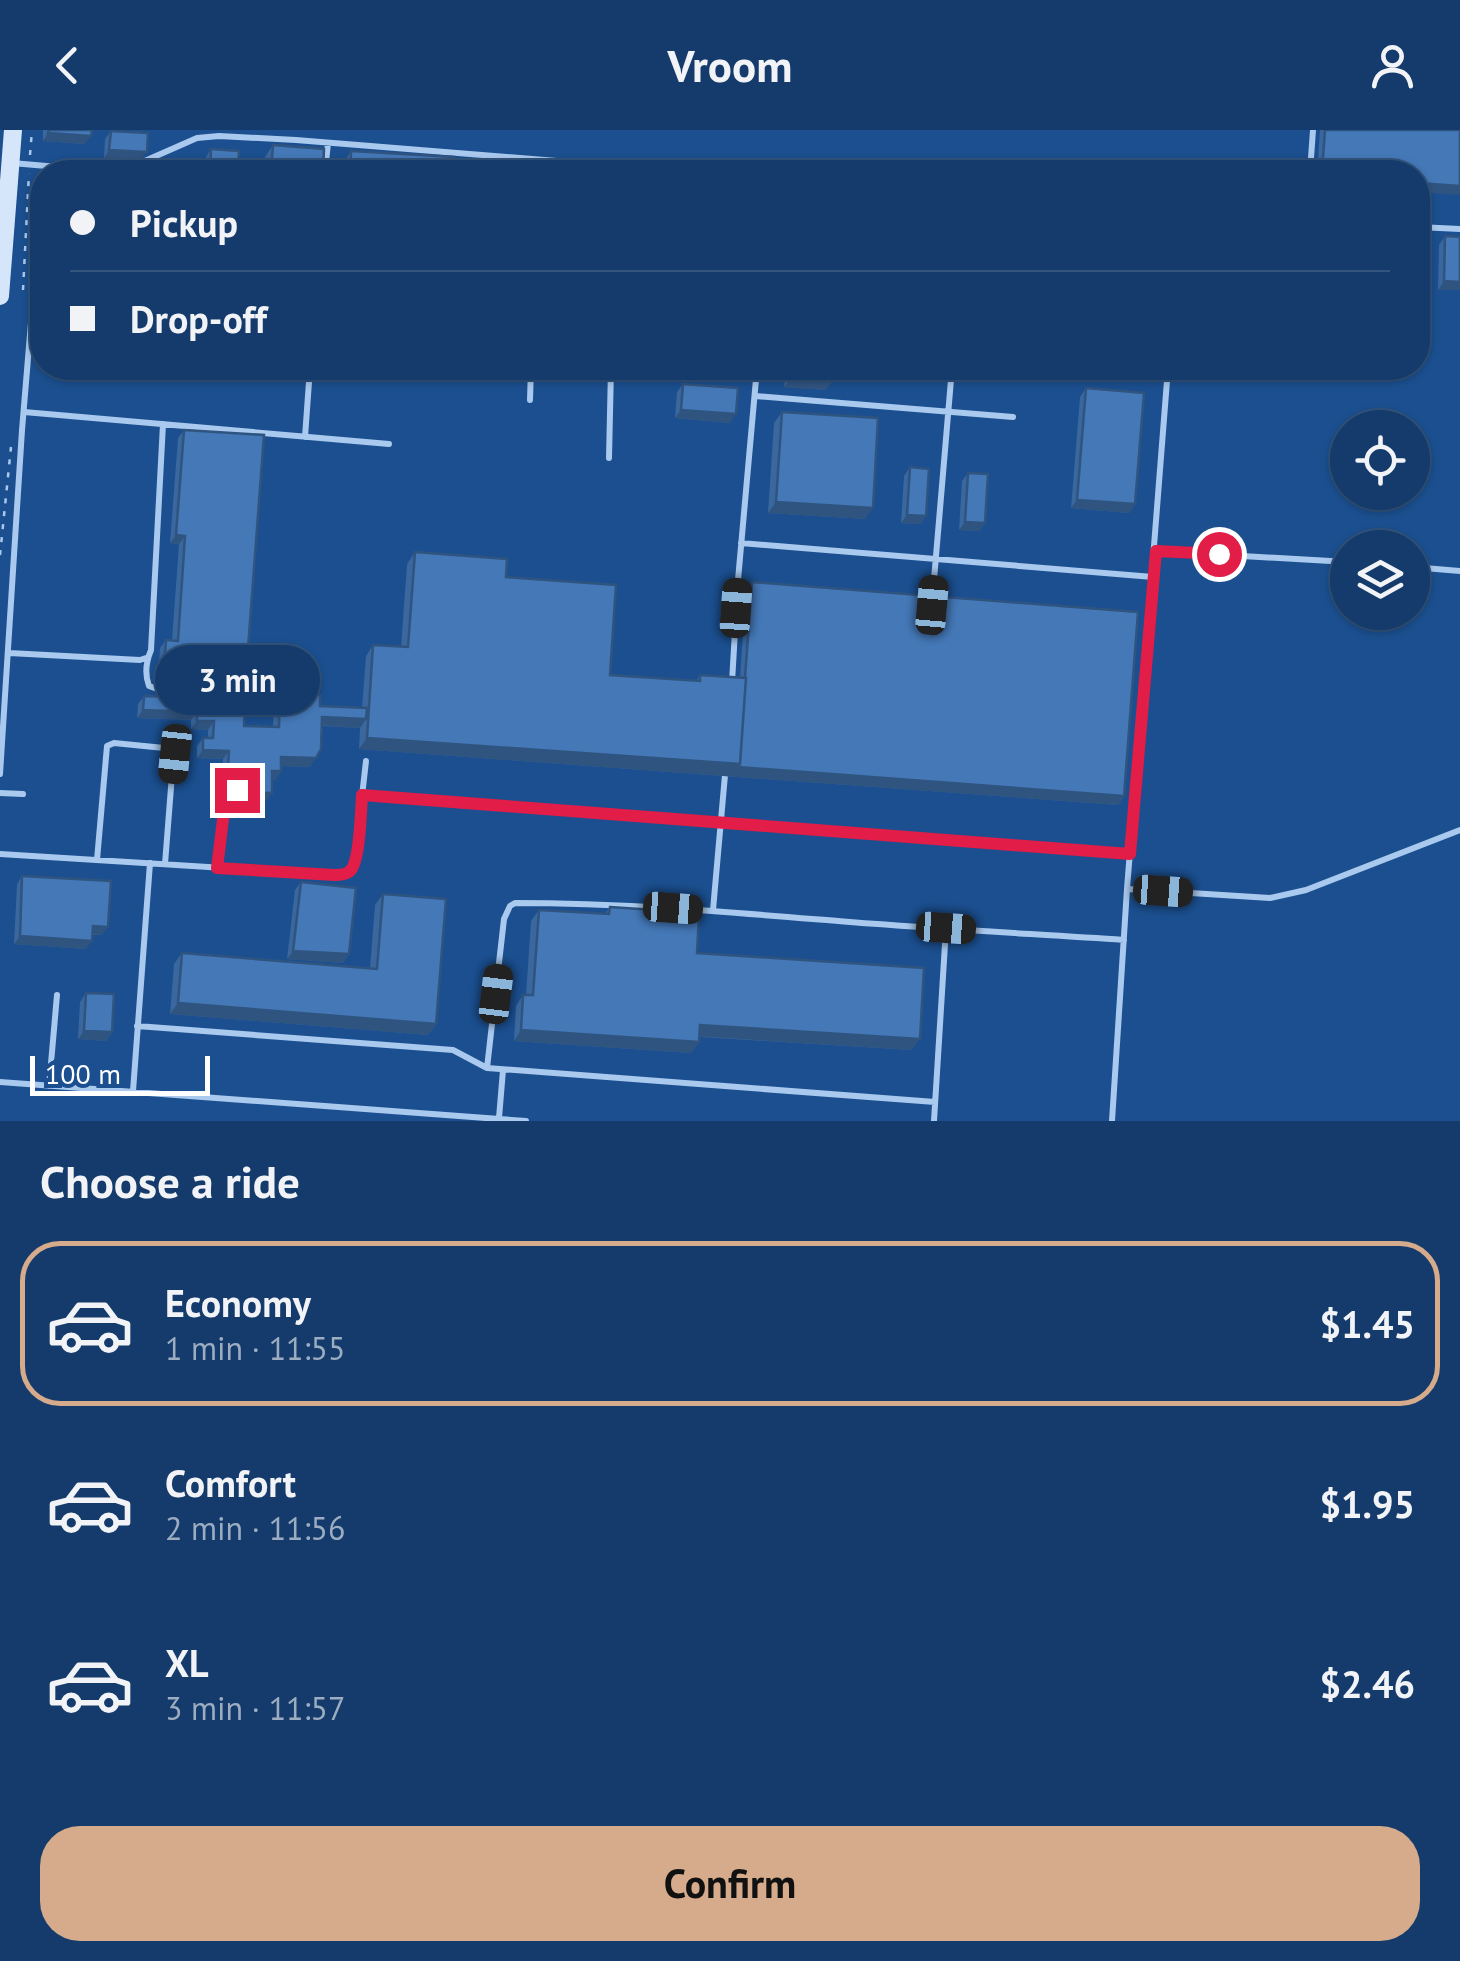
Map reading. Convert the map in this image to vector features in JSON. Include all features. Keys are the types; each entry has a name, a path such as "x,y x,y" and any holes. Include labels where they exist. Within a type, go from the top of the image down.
{"street":[{"path":"0,296 20,164 13,130"}],"lane":[{"path":"1311,160 1314,130"},
{"path":"147,160 198,138 218,136 541,160"},
{"path":"326,160 328,143"},
{"path":"20,164 30,166"},
{"path":"1430,228 1460,229"},
{"path":"0,774 30,338"},
{"path":"305,437 309,380"},
{"path":"530,400 531,380"},
{"path":"609,458 610,380"},
{"path":"732,689 756,380"},
{"path":"932,605 951,380"},
{"path":"1112,1121 1167,380"},
{"path":"754,396 1013,417"},
{"path":"24,412 389,444"},
{"path":"162,424 151,650 146,658 146,679 150,686 160,690 266,699"},
{"path":"741,543 1153,577"},
{"path":"1156,551 1330,561"},
{"path":"1430,568 1460,571"},
{"path":"9,653 146,658"},
{"path":"98,860 107,746 114,743 174,749 165,864"},
{"path":"0,854 347,874 356,858 366,762"},
{"path":"713,910 725,775"},
{"path":"217,868 226,795 240,789"},
{"path":"0,793 23,794"},
{"path":"362,795 1130,854"},
{"path":"1128,889 1270,898 1306,890 1460,830"},
{"path":"132,1092 150,863"},
{"path":"487,1068 504,919 515,903 713,910 1124,940"},
{"path":"934,1121 946,928"},
{"path":"50,1086 57,995"},
{"path":"137,1026 454,1050 487,1068 503,1070 935,1102"},
{"path":"499,1118 503,1070"},
{"path":"0,1082 526,1121"}],"path":[{"path":"24,290 20,164 32,130"}],"building":[{"path":"92,130 91,136 48,133"},
{"path":"1325,130 1460,130 1460,186 1430,184 1430,160 1323,160"},
{"path":"111,131 148,133 147,152 109,150"},
{"path":"273,145 324,149 324,160 272,160"},
{"path":"211,149 239,151 239,160 211,160"},
{"path":"351,151 454,157 454,160 351,160"},
{"path":"1445,236 1460,237 1460,282 1444,281"},
{"path":"683,384 738,388 736,414 681,410"},
{"path":"1086,388 1144,393 1135,504 1077,500"},
{"path":"782,412 878,418 873,508 776,502"},
{"path":"184,430 264,435 246,675 164,669 166,640 178,641 185,536 176,535"},
{"path":"910,467 929,469 926,516 907,515"},
{"path":"968,473 988,474 985,523 965,522"},
{"path":"415,552 507,559 506,577 616,585 610,675 700,681 700,675 746,678 740,764 367,738 373,645 408,647"},
{"path":"752,582 1138,612 1124,796 738,767"},
{"path":"280,694 320,695 320,706 367,708 366,719 322,717 321,749 316,758 281,757 281,771 272,771 272,793 247,792 248,779 239,779 240,767 228,766 229,751 203,750 203,738 213,738 214,721 197,721 197,712 143,710 144,696 245,699 244,726 279,727"},
{"path":"22,876 111,881 108,927 93,926 92,941 20,936"},
{"path":"301,882 356,888 349,954 293,951"},
{"path":"383,894 446,899 436,1024 178,1003 182,953 377,969"},
{"path":"610,907 699,913 697,953 924,968 920,1039 700,1025 699,1042 521,1030 523,995 533,995 539,910 609,914"},
{"path":"86,993 114,994 112,1032 84,1031"}],"route":[{"path":"237,790 226,795 217,868 347,874 356,858 362,795 1130,854 1156,551 1219,554"}]}
